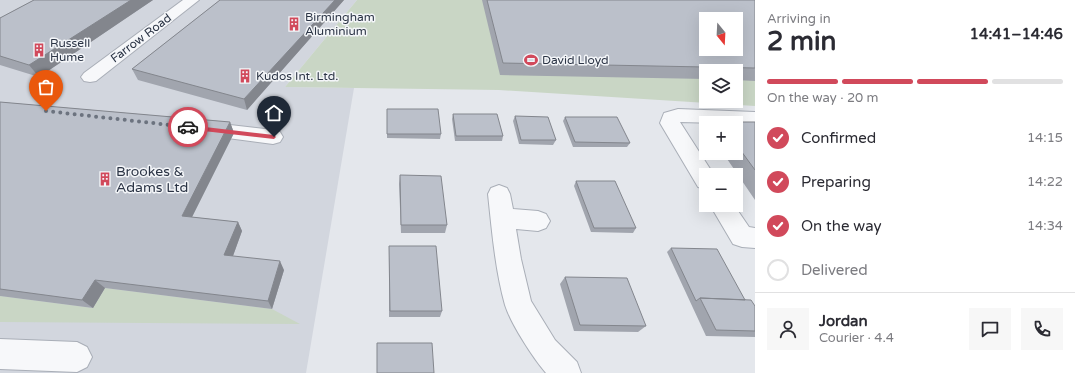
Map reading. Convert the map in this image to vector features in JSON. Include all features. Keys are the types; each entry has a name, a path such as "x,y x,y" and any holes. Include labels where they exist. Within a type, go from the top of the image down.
{"street":[{"name":"Farrow Road","path":"90,77 192,0"},
{"path":"699,170 670,123 671,118 678,114 755,118"},
{"path":"187,127 274,137"},
{"path":"538,221 501,206 508,259 519,306 557,370"},
{"path":"726,212 742,237 755,238"},
{"path":"0,354 77,357"}],"shaded area":[{"path":"0,0 357,0 285,87 354,88 306,373 0,373"}],"green space":[{"name":"David Lloyd","path":"357,0 755,0 755,106 743,105 743,64 699,64 699,102 499,90 285,87"},
{"path":"105,288 272,309 300,324 0,322 0,296 93,308"}],"building":[{"name":"Russell Hume","path":"34,0 131,0 29,65 0,56 0,18"},
{"path":"220,0 335,0 244,99 132,69"},
{"path":"487,0 755,0 755,68 743,68 743,64 699,64 699,67 503,63"},
{"name":"Brookes & Adams Ltd","path":"0,102 230,122 182,216 238,222 224,255 280,261 268,301 95,280 82,300 0,289"},
{"path":"387,109 438,109 441,134 387,134"},
{"path":"453,114 497,114 503,136 456,136"},
{"path":"515,116 548,117 556,140 521,140"},
{"path":"565,117 617,117 630,143 575,142"},
{"path":"743,122 755,122 755,170 743,154"},
{"path":"400,175 441,176 447,225 401,225"},
{"path":"576,181 615,181 636,228 594,228"},
{"path":"389,246 436,246 442,311 390,311"},
{"path":"671,248 717,249 745,300 700,298 696,301"},
{"path":"565,277 627,278 646,326 580,325"},
{"path":"700,298 751,300 755,306 755,331 716,330"},
{"path":"377,343 432,343 434,373 377,373"}],"way so far":[{"path":"46,111 188,127"}],"place":[{"name":"Birmingham Aluminium","path":"294,24"},
{"name":"Russell Hume","path":"39,50"},
{"name":"David Lloyd","path":"531,60"},
{"name":"Kudos Int. Ltd.","path":"245,76"},
{"name":"Brookes & Adams Ltd","path":"105,179"}],"route":[{"path":"188,127 274,137"}]}
